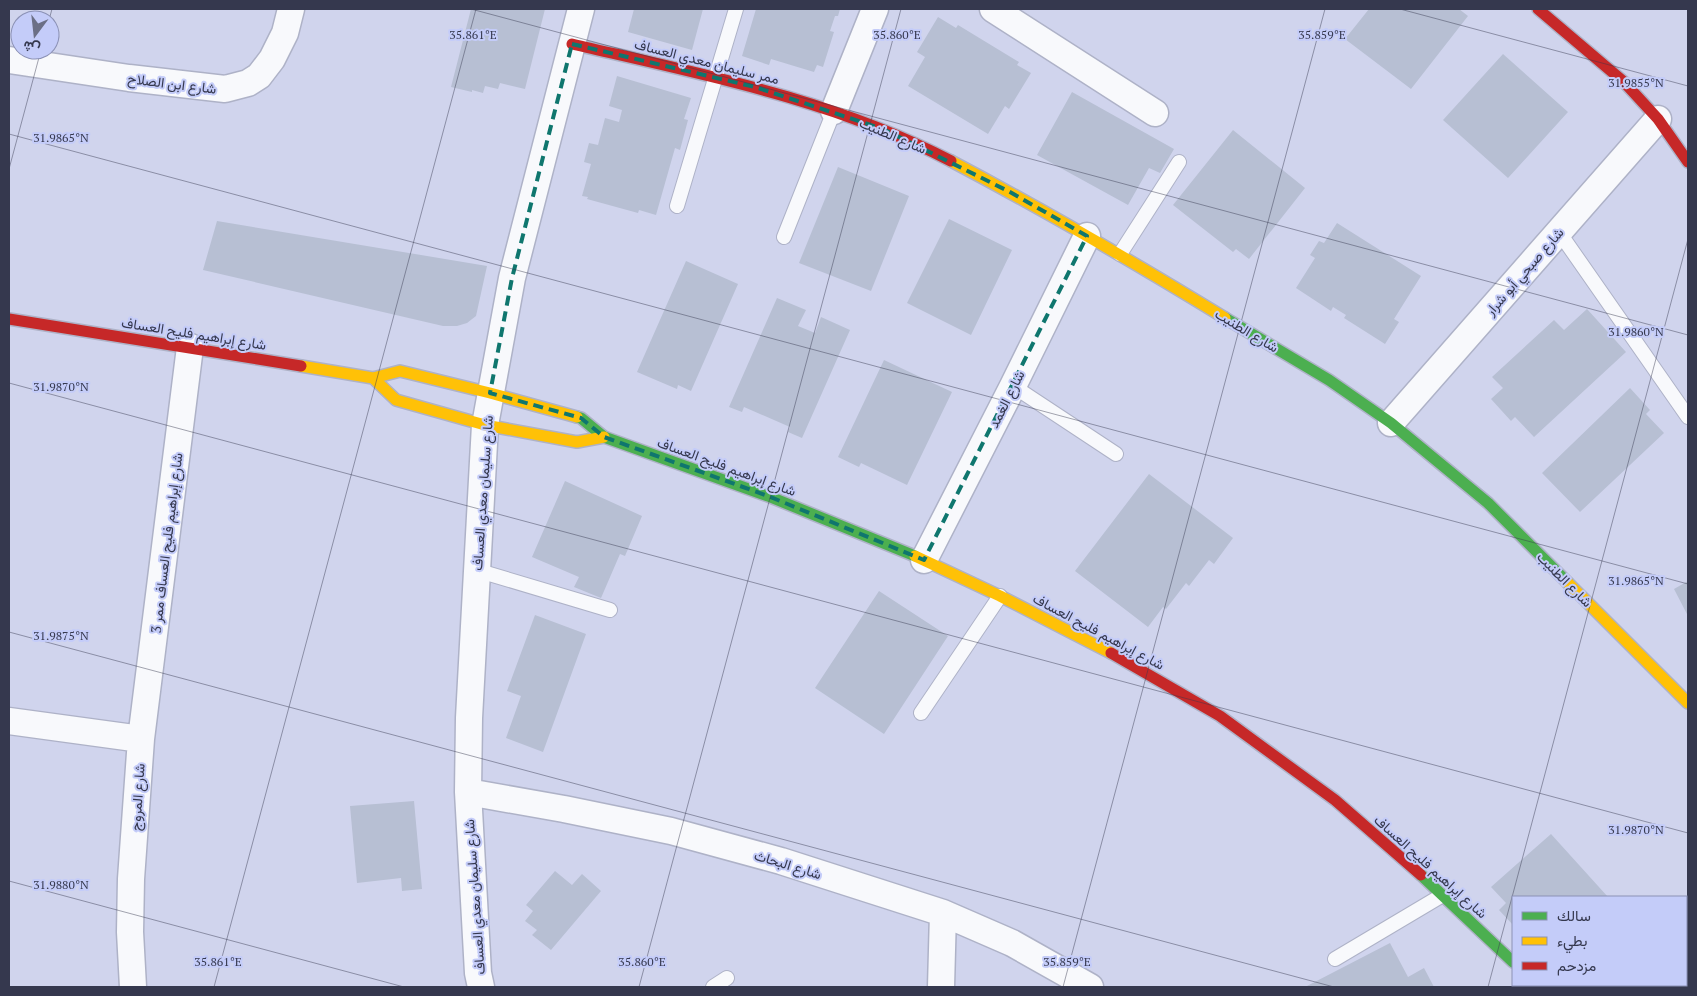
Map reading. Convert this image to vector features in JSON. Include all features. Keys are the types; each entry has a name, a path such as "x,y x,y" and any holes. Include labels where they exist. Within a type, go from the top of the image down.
{"street":[{"name":"شارع ابن الصلاح","path":"9,60 129,78 225,89 248,83 259,76 272,59 285,33 291,9"},
{"name":"شارع سليمان معدي العساف","path":"481,987 478,973 468,792 469,718 485,425 512,278 581,9"},
{"path":"834,111 875,9"},
{"path":"993,9 1155,113"},
{"path":"1538,9 1624,82 1658,119 1688,162"},
{"name":"ممر سليمان معدي العساف","path":"572,44 715,77 834,111"},
{"name":"شارع الطنيب","path":"834,111 883,129 941,156 1010,192 1120,254 1329,380 1391,423 1488,503 1688,702"},
{"name":"شارع صبحي أبو شرار","path":"1391,423 1658,119"},
{"name":"شارع الغمد","path":"924,560 1087,236"},
{"name":"شارع إبراهيم فليح العساف","path":"9,319 190,346 373,378 400,371 490,393 581,418 604,437 768,496 924,560 1122,658 1220,716 1335,800 1401,857 1512,961"},
{"name":"شارع إبراهيم فليح العساف ممر 3","path":"141,740 190,346"},
{"path":"373,378 396,400 485,425 577,442 604,437"},
{"path":"9,721 141,740"},
{"name":"شارع المروج","path":"133,987 130,932 131,879 141,740"},
{"name":"شارع البحاث","path":"468,792 671,831 781,861 943,912 1012,942 1090,987"},
{"path":"941,987 943,912"}],"lane":[{"path":"677,206 736,9"},
{"path":"784,237 834,111"},
{"path":"1120,254 1179,162"},
{"path":"1559,232 1688,417"},
{"path":"1013,386 1116,454"},
{"path":"476,570 610,610"},
{"path":"921,713 1000,596"},
{"path":"1335,959 1441,896"},
{"path":"713,987 727,978"}],"highlighted area":[{"path":"572,44 755,87 883,129 1010,192 1087,236 924,560 768,496 604,437 581,418 490,393 512,278"}],"building":[{"path":"471,9 545,9 525,89 500,83 498,89 485,86 483,93 451,87"},
{"path":"634,9 703,9 692,50 628,32"},
{"path":"756,9 840,9 838,16 835,16 830,31 834,32 823,67 817,65 814,72 771,59 769,65 742,56"},
{"path":"1369,9 1459,9 1468,16 1411,89 1345,39"},
{"path":"938,17 956,28 958,25 1019,62 1017,65 1031,73 1009,109 1005,106 988,134 908,86 925,57 917,52"},
{"path":"1503,54 1568,112 1508,178 1443,120"},
{"path":"617,76 691,98 684,119 688,120 680,150 675,148 656,215 639,210 638,213 582,196 591,164 584,162 589,143 598,145 605,118 619,122 622,110 609,106"},
{"path":"1072,92 1174,149 1160,173 1149,168 1128,205 1037,155"},
{"path":"1233,130 1305,188 1249,259 1236,249 1233,252 1173,205"},
{"path":"838,167 909,196 871,291 799,263"},
{"path":"949,219 1012,250 971,335 907,303"},
{"path":"217,221 487,266 476,316 467,323 457,326 443,326 203,270"},
{"path":"1337,223 1421,276 1394,319 1399,322 1385,344 1344,318 1346,315 1333,307 1331,311 1296,288 1315,258 1310,255 1319,241 1324,243"},
{"path":"686,261 738,284 691,391 678,385 677,389 637,372"},
{"path":"777,298 806,310 798,326 815,333 821,317 850,330 802,438 788,432 790,427 744,407 742,412 729,407"},
{"path":"1587,309 1626,352 1534,437 1515,417 1511,421 1491,399 1503,388 1492,377 1554,320 1564,330"},
{"path":"884,360 952,392 907,485 861,463 859,467 838,457"},
{"path":"1630,388 1650,410 1646,414 1664,433 1580,512 1542,473"},
{"path":"1149,474 1233,538 1214,564 1209,560 1189,586 1186,583 1166,609 1163,607 1148,627 1075,571"},
{"path":"565,481 642,516 625,556 620,554 601,598 574,587 579,577 532,557"},
{"path":"1688,581 1688,616 1674,589"},
{"path":"879,591 948,636 884,734 815,688"},
{"path":"535,615 586,634 543,752 506,738 521,696 507,691"},
{"path":"414,801 422,889 402,891 401,878 357,883 350,806"},
{"path":"1551,834 1607,896 1512,896 1512,924 1499,910 1506,903 1491,887"},
{"path":"555,871 572,885 582,874 601,891 551,950 532,935 537,930 525,921 533,911 526,905"},
{"path":"1390,943 1408,977 1424,968 1434,987 1305,987"}],"traffic: fast":[{"path":"1225,318 1329,380 1391,423 1488,503 1568,583"},
{"path":"577,417 581,418 604,437 768,496 915,556"},
{"path":"1421,875 1512,961"}],"traffic: slow":[{"path":"951,161 1089,237 1225,318"},
{"path":"301,366 373,378 400,371 577,417"},
{"path":"373,378 396,400 485,425 577,442 604,437"},
{"path":"915,556 1000,596 1111,653"},
{"path":"1568,583 1688,703"}],"traffic: jam":[{"path":"1538,9 1624,82 1658,119 1688,162"},
{"path":"572,44 765,90 860,121 906,139 951,161"},
{"path":"9,319 301,366"},
{"path":"1111,653 1220,716 1335,800 1421,875"}]}
